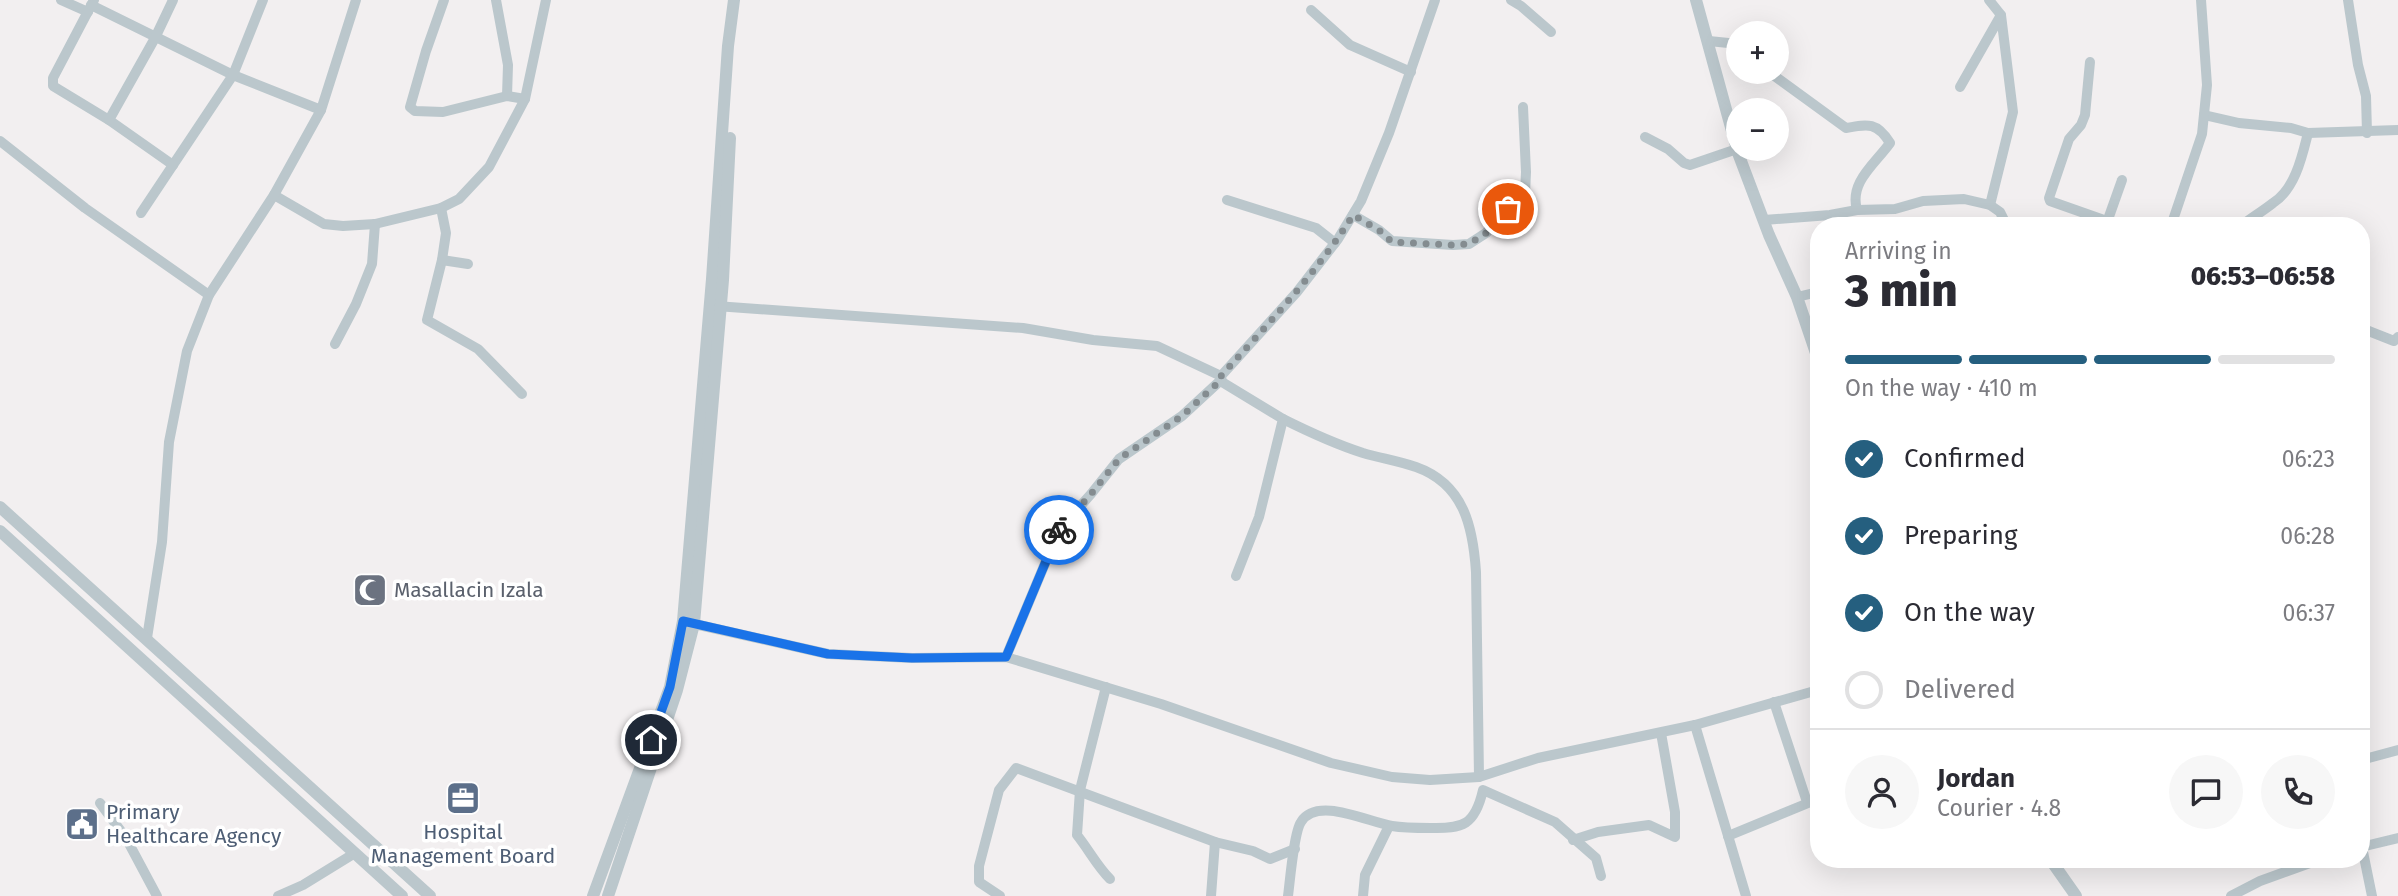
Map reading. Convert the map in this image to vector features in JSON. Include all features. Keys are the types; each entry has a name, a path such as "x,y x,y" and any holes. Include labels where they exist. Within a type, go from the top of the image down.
{"street":[{"path":"61,0 91,6 233,75 321,110"},
{"path":"109,120 173,0"},
{"path":"141,213 233,75 263,0"},
{"path":"147,638 162,542 169,442 187,351 209,295 274,195 321,110 356,0"},
{"path":"444,0 410,107 415,111 443,112 506,96 525,99"},
{"path":"496,0 508,65 506,96"},
{"path":"274,195 324,223 343,226 375,224 442,208 459,199 489,167 525,99 545,0"},
{"path":"715,306 728,47 734,0"},
{"path":"608,896 677,690 688,623 734,47 741,0"},
{"path":"1006,657 1059,530 1119,459 1182,416 1221,378 1297,292 1335,243 1361,201 1389,133 1435,0"},
{"path":"1511,0 1551,32"},
{"path":"1696,0 1726,107"},
{"path":"1989,0 2001,15 2013,112 1990,205"},
{"path":"2174,217 2202,134 2207,85 2201,0"},
{"path":"2348,0 2358,65 2366,96 2367,133"},
{"path":"91,6 53,78 53,86 109,120 173,165"},
{"path":"1311,10 1350,45 1411,72"},
{"path":"1959,87 2001,15"},
{"path":"1709,41 1726,43"},
{"path":"2090,62 2085,116 2068,141 2049,198 2050,201 2090,217"},
{"path":"1786,84 1846,128 1867,124 1882,131 1890,143 1856,188 1854,199 1857,210"},
{"path":"1353,215 1379,230 1392,242 1469,244 1486,233 1525,194 1527,172 1523,107"},
{"path":"2204,115 2308,133 2398,131"},
{"path":"2254,217 2275,203 2288,188 2299,165 2308,133"},
{"path":"1645,137 1690,165 1726,153"},
{"path":"0,141 85,208 209,295"},
{"path":"1742,161 1810,335"},
{"path":"2109,217 2122,180"},
{"path":"1227,200 1316,228 1335,243"},
{"path":"1764,220 1857,210 1895,209 1923,201 1964,200 1990,205 2002,217"},
{"path":"442,208 446,233 427,320 478,349 523,394"},
{"path":"335,344 356,304 372,264 375,224"},
{"path":"442,260 468,264"},
{"path":"1797,297 1810,294"},
{"path":"715,306 1023,328 1093,340 1157,346 1221,378 1283,419 1337,444 1418,467 1446,485 1460,502 1474,540 1479,777"},
{"path":"2370,331 2395,341 2398,337"},
{"path":"1236,576 1259,517 1283,419"},
{"path":"0,507 430,896"},
{"path":"0,531 402,896"},
{"path":"688,623 828,654 912,658 1006,657 1106,687 1331,762 1368,772 1430,780 1479,777 1538,758 1695,725 1810,692"},
{"path":"593,896 670,687 688,623"},
{"path":"1106,687 1080,790 1077,835 1094,857 1098,867 1111,879"},
{"path":"1774,702 1807,802"},
{"path":"1695,725 1746,896"},
{"path":"1573,839 1598,832 1649,825 1675,837 1675,812 1661,733"},
{"path":"2370,758 2398,750"},
{"path":"1000,896 979,882 979,866 999,790 1017,768 1215,842 1253,851 1270,859 1295,849"},
{"path":"1288,896 1299,823 1309,813 1328,810 1389,826 1456,829 1472,818 1480,804 1483,790 1555,822 1596,858 1601,876"},
{"path":"1728,836 1810,801"},
{"path":"100,803 126,838 157,896"},
{"path":"1363,896 1365,875 1389,826"},
{"path":"2370,845 2398,838"},
{"path":"1211,896 1215,842"},
{"path":"278,896 303,885 355,853"},
{"path":"2056,868 2076,896"},
{"path":"2231,896 2260,881 2296,868"},
{"path":"2366,868 2372,896"}],"way so far":[{"path":"1059,530 1119,459 1182,416 1221,380 1221,376 1297,292 1353,215 1379,230 1392,242 1453,245 1469,244 1486,233 1508,209"}],"place":[{"name":"Masallacin Izala","path":"370,590"},
{"name":"Hospital Management Board","path":"463,798"},
{"name":"Primary Healthcare Agency","path":"82,824"}],"route":[{"path":"651,740 670,687 683,621 828,654 912,658 1006,657 1059,530"}]}
